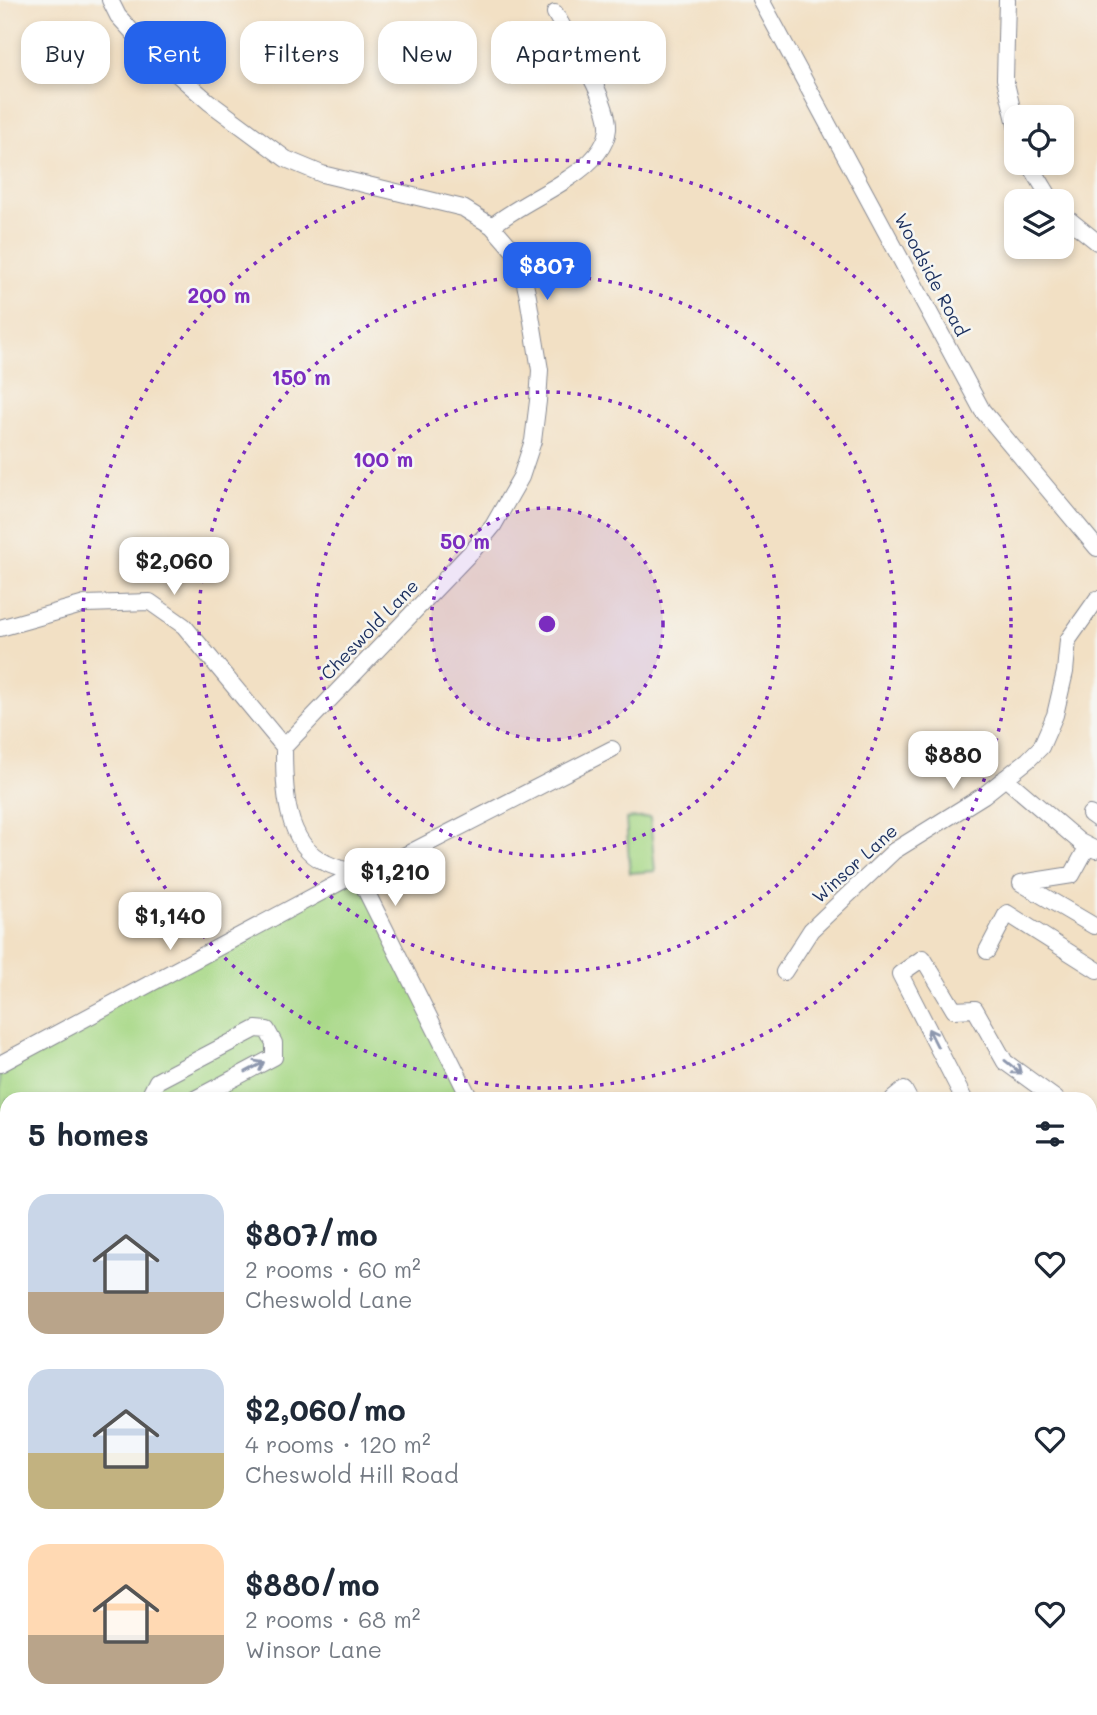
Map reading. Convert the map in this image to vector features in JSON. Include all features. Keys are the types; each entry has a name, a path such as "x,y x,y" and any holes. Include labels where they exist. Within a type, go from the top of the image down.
{"street":[{"name":"Cheswold Lane","path":"110,0 118,16 147,48 209,102 286,159 322,174 463,208 492,226 513,250 522,271 540,370 533,441 521,477 493,526 474,550 284,747"},
{"name":"Woodside Road","path":"761,0 982,410 1097,548"},
{"path":"1007,0 1005,79 1011,105"},
{"path":"492,226 510,212 570,178 591,161 602,147 608,129 603,102 555,13"},
{"path":"1074,224 1097,242"},
{"name":"Winsor Lane","path":"784,972 811,930 894,850 984,794 1041,747 1055,715 1065,672 1068,640 1097,599"},
{"path":"0,628 85,604 150,603 184,626 284,747 285,800 304,847 324,863 360,878 467,1092"},
{"path":"0,1064 612,749"},
{"path":"1005,778 1093,849 1072,875 1056,903"},
{"path":"1072,875 1021,883 1096,925"},
{"path":"987,951 1007,913 1097,970"},
{"path":"960,1092 900,974 923,958 954,1010 975,1009 1005,1062 1046,1092"},
{"path":"153,1092 157,1081 256,1029 267,1030 274,1043 274,1057 208,1092"}],"green space":[{"path":"650,817 655,871 630,873 626,819"},
{"path":"357,873 466,1092 0,1092 0,1064"}]}
